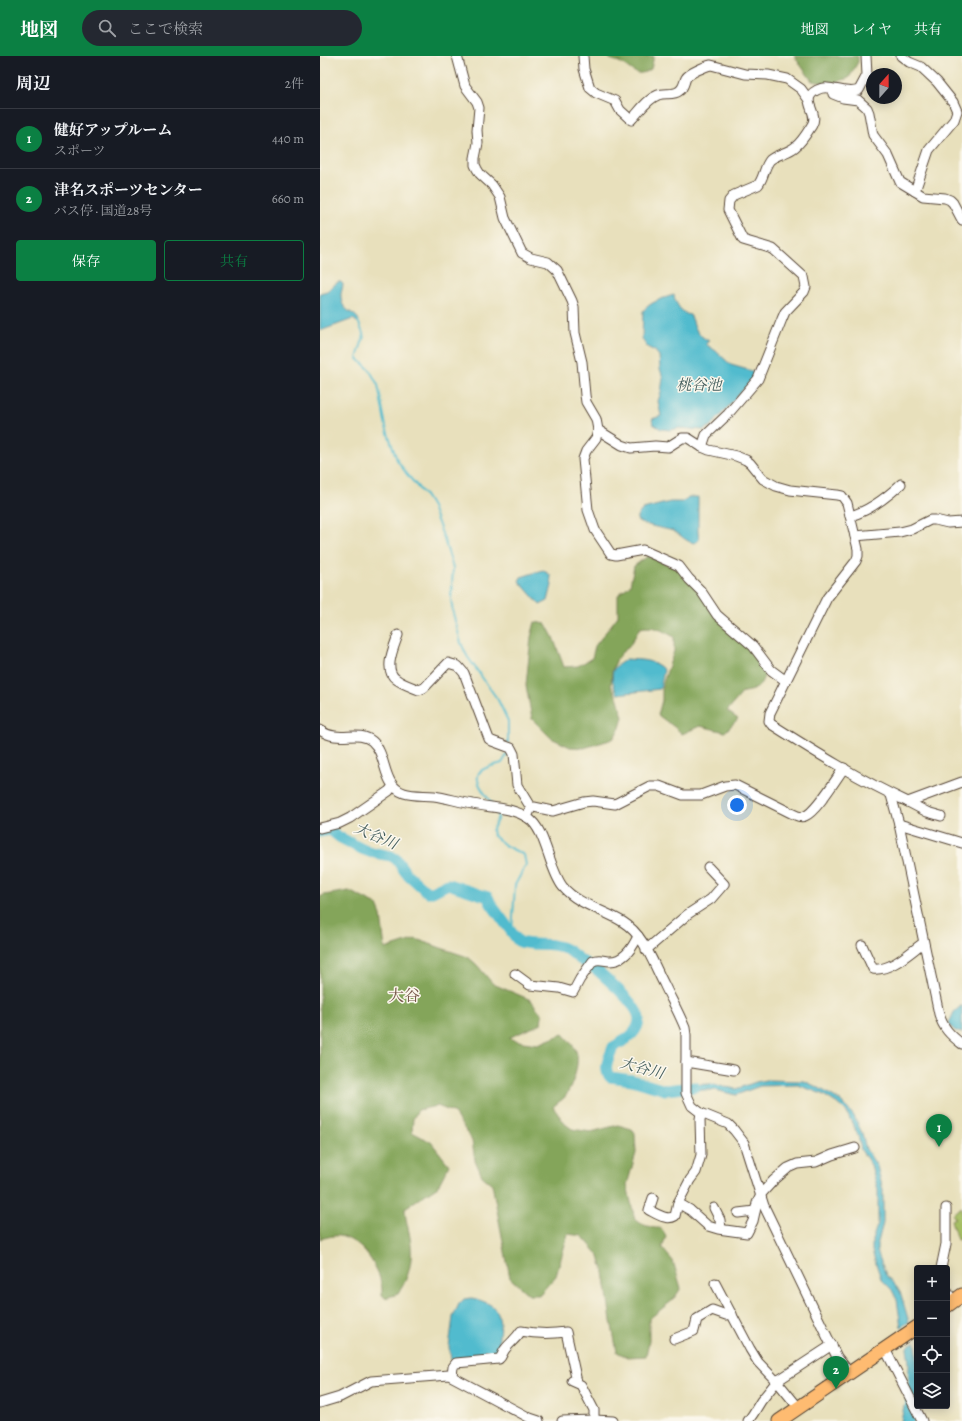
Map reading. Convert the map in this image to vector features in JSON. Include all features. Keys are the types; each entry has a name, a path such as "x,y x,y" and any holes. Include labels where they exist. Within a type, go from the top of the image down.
{"highway":[{"path":"778,1421 914,1329"}],"street":[{"path":"457,56 465,86 477,102 480,112 475,165 480,174 500,197 505,218 519,249 525,256 548,262 553,265 557,270 572,301 575,314 576,333 582,362 586,402 596,419 598,430 596,438 584,456 583,463 588,510 595,530 610,554 616,555 643,550 679,566 689,579 701,590 717,615 752,646 771,670 786,681"},
{"path":"583,56 584,70 590,88 615,101 620,110 631,120 654,97 659,94 678,93 681,90 687,76 711,65 745,74 768,75 787,80 801,89 809,100 814,114 814,121 803,138 794,148 771,160 758,185 732,197 728,204 728,210 743,240 775,250 804,277 806,287 804,292 786,312 782,319 758,379 728,414 706,435 702,447"},
{"path":"809,100 814,92 826,87 844,92 854,92 859,90 866,75 866,56"},
{"path":"902,56 909,62 921,67 937,82 953,102 957,111 954,120 929,150 915,191"},
{"path":"821,89 843,98 858,100 862,103 869,113 873,135 888,155 899,180 923,196 950,200 962,220"},
{"path":"598,430 622,445 631,448 668,446 684,438 688,438 709,450 736,456 746,460 763,480 776,486 790,490 842,496 847,502 858,549 858,556 856,561 827,598 770,713 769,721 772,725 798,741 891,795 927,812 941,816"},
{"path":"850,516 866,510 890,494 901,484"},
{"path":"855,536 900,532 912,529 930,520 948,523 962,522"},
{"path":"398,635 390,660 390,672 395,679 419,690 424,688 448,663 458,666 464,673 489,738 492,741 508,746 514,754 517,785 537,827 562,887 571,895 622,922 632,929 638,936 685,1028 685,1082 686,1093 692,1106 701,1113 728,1124 740,1136 744,1143 764,1206 837,1357 849,1372"},
{"path":"320,730 333,736 362,736 371,740 376,745 380,753 388,778 393,786 404,792 434,796 515,812 529,812 536,807 553,811 584,802 593,801 615,804 650,786 659,786 683,795 701,794 725,786 735,785 793,814 802,816 809,814 816,807 844,768"},
{"path":"908,802 962,782"},
{"path":"320,828 340,823 350,818 389,791 393,786"},
{"path":"891,795 899,824 923,943 941,1022 948,1033 962,1044"},
{"path":"899,824 962,843"},
{"path":"646,950 688,914 711,899 724,884 708,867"},
{"path":"516,974 530,985 559,988 573,992 593,961 597,959 610,961 628,953 632,949 638,936"},
{"path":"862,945 873,968 878,969 890,966 923,943"},
{"path":"686,1062 734,1070"},
{"path":"653,1198 649,1210 667,1218 675,1216 678,1203 696,1172 699,1163 702,1144 701,1113"},
{"path":"678,1203 690,1210 708,1226 747,1233 753,1221 761,1196 773,1181 788,1168 797,1164 816,1162 855,1148"},
{"path":"714,1208 720,1220 721,1229"},
{"path":"942,1265 946,1244 946,1208"},
{"path":"738,1213 755,1211"},
{"path":"715,1283 758,1362 777,1381 798,1407"},
{"path":"674,1338 694,1331 697,1319 712,1310 726,1315 732,1314"},
{"path":"452,1376 453,1367 456,1363 499,1359 505,1349 516,1340 521,1331 539,1335 566,1332 574,1381 581,1385 594,1410 594,1420"},
{"path":"748,1421 760,1401 777,1381 832,1345"},
{"path":"885,1349 922,1421"},
{"path":"320,1403 340,1397 371,1381 452,1376 530,1418 539,1421"},
{"path":"562,1421 613,1421"}],"green space":[{"path":"609,56 654,56 651,69 646,72 638,73 619,62 610,59"},
{"path":"794,56 858,56 858,62 849,78 831,84 812,81"},
{"path":"648,556 680,570 752,648 767,670 759,686 753,690 743,692 727,711 738,719 725,732 700,726 682,734 658,715 662,700 662,686 674,651 674,637 657,629 649,627 640,628 629,647 621,653 612,671 611,685 618,699 623,717 620,728 613,739 584,748 570,747 551,738 532,719 526,685 531,637 535,622 546,624 553,637 564,667 578,666 592,658 595,646 618,616 618,595 630,585 634,566"},
{"path":"349,891 377,905 381,915 385,949 416,939 468,957 493,984 531,1000 542,1015 541,1024 508,1038 538,1044 563,1034 572,1044 577,1055 577,1065 568,1093 553,1107 565,1124 572,1129 591,1132 618,1125 632,1129 635,1134 636,1153 627,1185 635,1220 647,1226 660,1228 664,1232 666,1236 662,1248 673,1261 681,1288 673,1300 649,1319 649,1341 646,1356 627,1357 617,1352 604,1272 598,1254 582,1236 568,1234 556,1276 539,1295 529,1295 510,1278 492,1184 482,1176 475,1160 472,1141 453,1112 437,1106 418,1110 413,1119 412,1132 431,1142 449,1165 438,1186 405,1208 411,1257 409,1272 398,1294 385,1298 382,1295 381,1283 376,1268 366,1253 353,1242 339,1236 320,1239 320,897"},
{"path":"962,1207 962,1239 957,1240 951,1220 955,1218 952,1214"}],"water":[{"path":"338,282 343,284 341,295 344,306 358,318 359,321 357,322 353,319 320,331 320,293 327,291"},
{"name":"桃谷池","path":"674,295 679,308 684,313 691,316 697,331 702,337 709,341 706,343 707,345 731,365 752,371 756,375 711,426 703,430 679,428 670,430 661,429 653,424 652,419 661,416 658,401 663,378 660,369 659,356 655,351 647,347 642,339 643,311 653,303"},
{"path":"688,497 698,497 699,540 695,543 673,531 649,525 637,520 637,516 643,509 670,502 683,502"},
{"path":"543,570 550,575 552,585 548,601 540,605 519,581 521,577"},
{"path":"626,659 642,660 660,666 664,670 660,689 618,694 615,689 612,675 616,666"},
{"path":"962,1005 962,1033 954,1030 949,1023 954,1012"},
{"name":"大谷川","path":"766,1080 804,1081 841,1101 854,1116 862,1133 866,1149 877,1166 883,1190 883,1223 877,1251 886,1275 900,1291 909,1322 901,1327 897,1300 892,1290 881,1279 872,1251 872,1240 878,1223 878,1190 871,1165 861,1150 858,1135 846,1111 822,1094 798,1085 760,1086 736,1095 715,1090 689,1090 688,1085 711,1084 736,1089"},
{"path":"472,1298 487,1303 496,1310 500,1321 500,1356 451,1360 449,1347 453,1317 459,1304 464,1299"},
{"path":"914,1342 914,1389 908,1379 909,1362 907,1347"},
{"path":"904,1406 910,1411 915,1421 901,1421"}],"waterway":[{"path":"358,321 364,336 357,358 369,369 378,385 386,427 397,460 432,507 453,568 451,599 461,643 467,656 498,700 508,721 508,743"},
{"path":"492,804 480,786 478,776 484,769 502,763 508,753 508,750"},
{"path":"496,811 498,817 492,831 493,835 506,846 524,855 526,865 515,885 512,933"},
{"name":"大谷川","path":"320,832 330,830 339,837 362,849 391,856 396,859 406,873 427,892 432,892 448,884 488,897 491,904 518,941 530,944 555,945 568,950 609,980 629,1000 638,1014 638,1024 633,1033 613,1047 607,1066 610,1077 632,1080 665,1090 695,1087"},
{"name":"大谷川","path":"908,1421 914,1381"}],"place":[{"name":"健好アップルーム","path":"939,1147"},
{"name":"津名スポーツセンター","path":"836,1389"}],"district":[{"name":"大谷","path":"404,995"}]}
